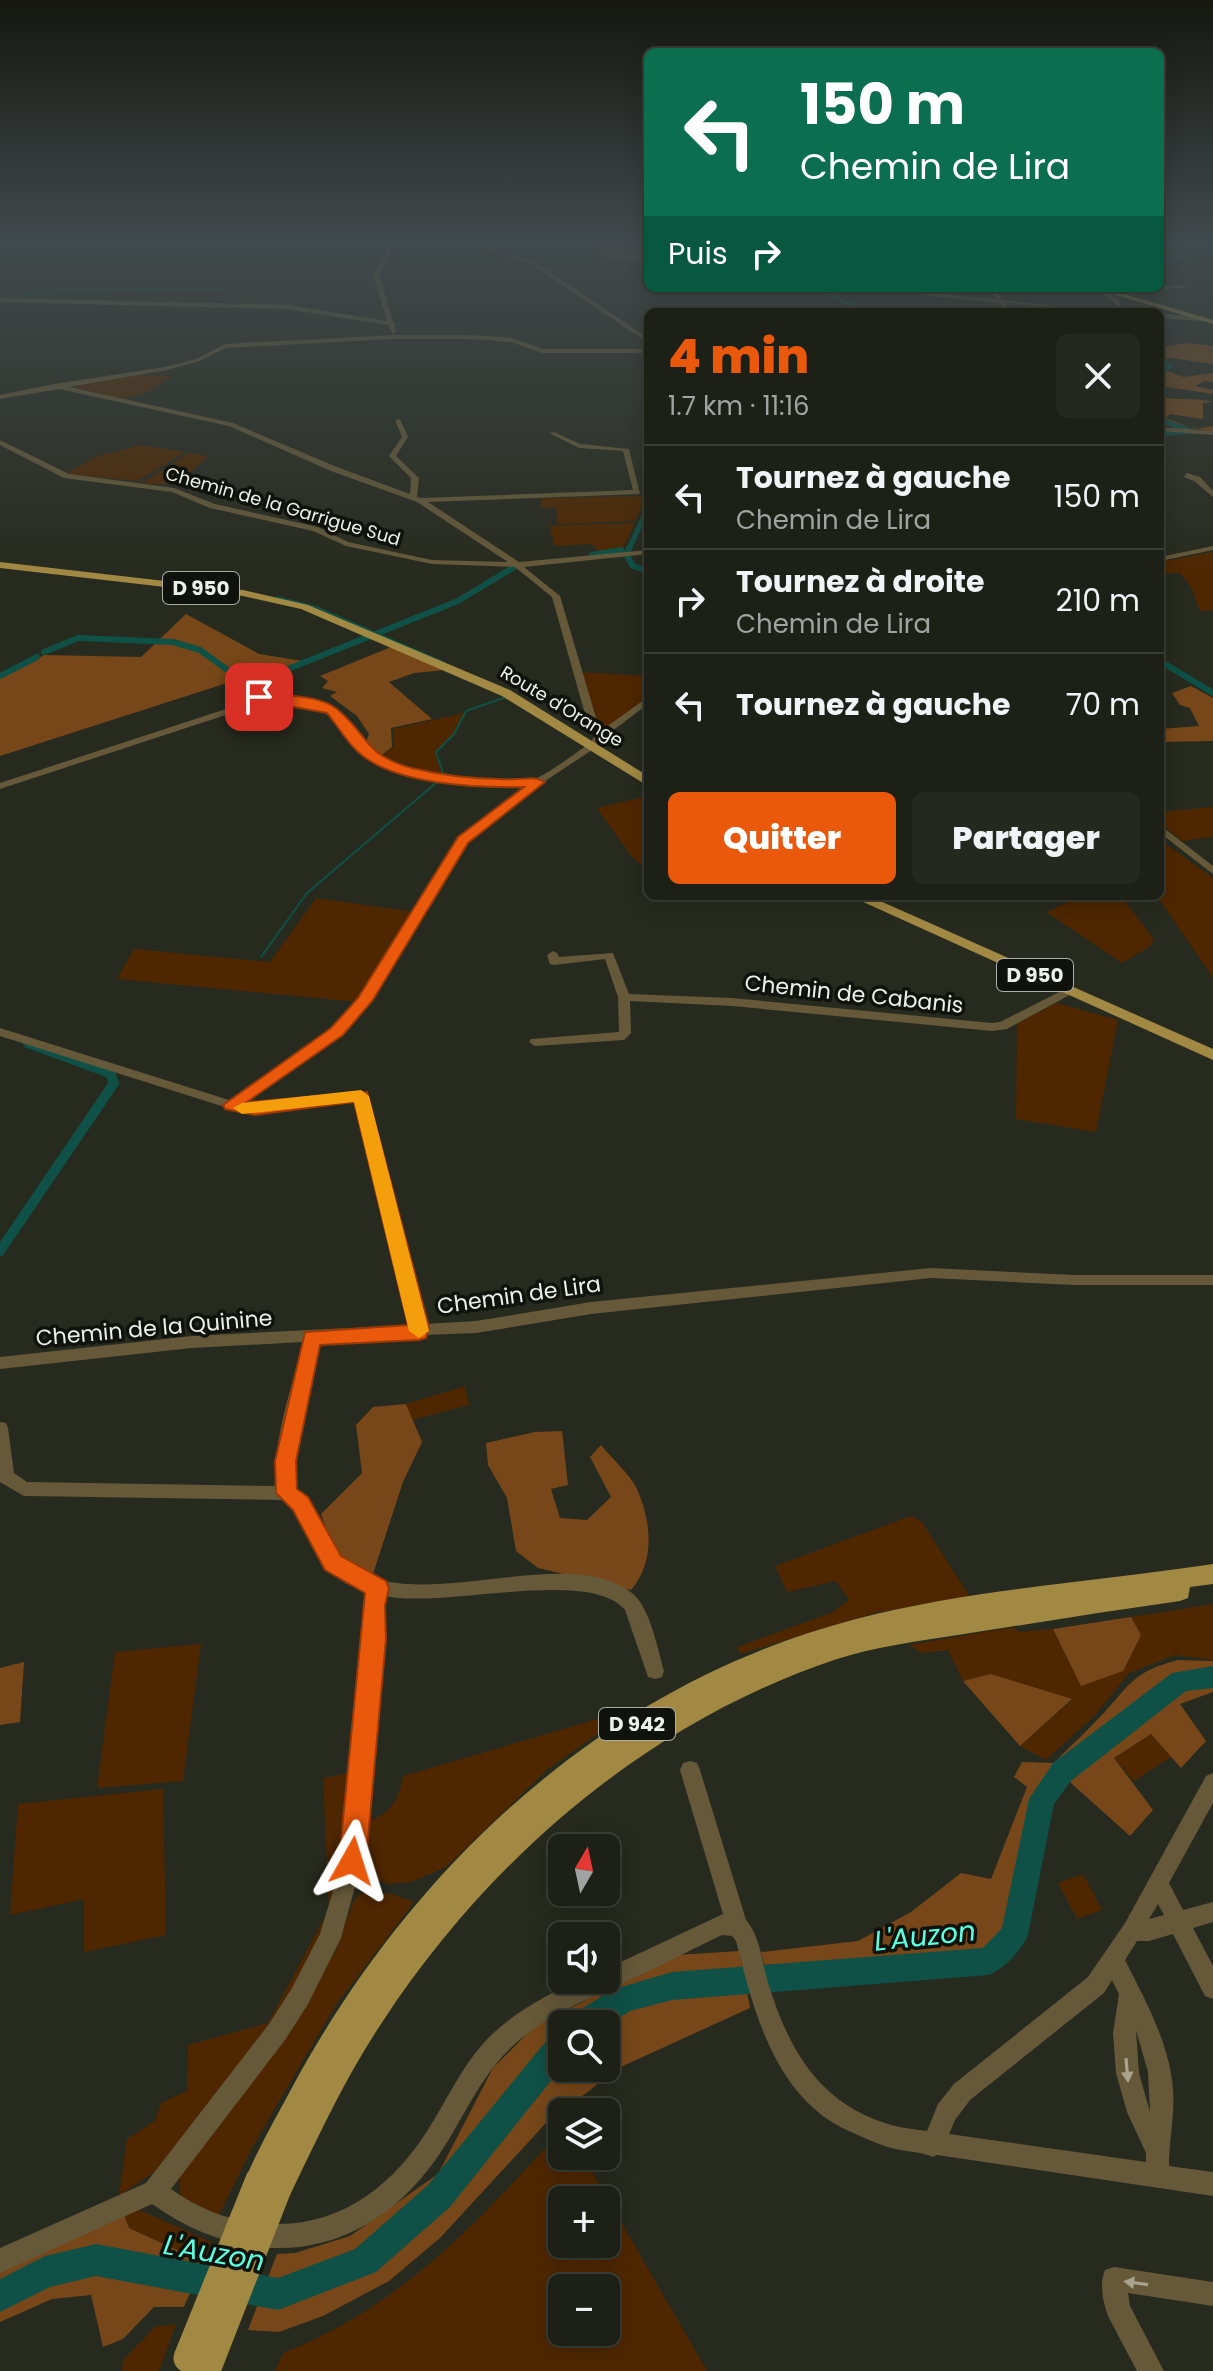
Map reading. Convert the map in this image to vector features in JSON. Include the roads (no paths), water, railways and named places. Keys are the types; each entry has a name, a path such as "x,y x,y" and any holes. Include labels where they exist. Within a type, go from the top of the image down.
{"main road":[{"name":"Route d'Orange","path":"0,565 271,598 339,620 526,704 596,741 644,779"},
{"name":"D 950","path":"866,900 1213,1055"},
{"name":"D 942","path":"196,2366 298,2104 349,2015 439,1894 508,1824 560,1779 663,1707 790,1650 855,1630 1213,1574"},
{"name":"D 942","path":"269,2183 294,2150 364,2026 412,1955 464,1891 516,1838 572,1788 620,1752 719,1695 832,1650 923,1630 1213,1586"}],"street":[{"path":"0,397 165,369 198,360 210,353"},
{"path":"54,386 231,424 280,442 334,469 417,498 518,565 556,596 596,741"},
{"path":"398,420 405,435 392,456 415,478 417,498"},
{"path":"1164,429 1213,433"},
{"path":"417,498 637,492 626,449 579,446 552,433"},
{"name":"Chemin de la Garrigue Sud","path":"0,442 59,473 174,490 222,509 315,529 355,547 452,565 518,565 644,552"},
{"path":"1187,475 1197,479 1213,495"},
{"path":"1164,558 1213,548"},
{"path":"0,786 211,717 259,697 316,704 332,710 362,748 382,762 403,769 435,777 497,784 538,782"},
{"path":"228,1104 337,1032 365,1000 463,840 644,703"},
{"path":"1164,831 1213,871"},
{"path":"535,1042 620,1037 625,1033 624,997 609,955 554,961 553,955"},
{"name":"Chemin de Cabanis","path":"624,997 732,1002 992,1027 1003,1026 1071,991"},
{"path":"0,1032 228,1104 255,1109 361,1096 419,1332"},
{"name":"Chemin de Lira","path":"312,1338 476,1327 591,1308 931,1273 1074,1280 1213,1280"},
{"path":"287,1493 285,1461 312,1338"},
{"name":"Chemin de la Quinine","path":"0,1363 192,1342 312,1338"},
{"path":"0,1428 6,1477 11,1484 24,1489 287,1493 301,1504 333,1563 378,1588 413,1590 577,1584 615,1591 628,1600 655,1671"},
{"path":"0,2261 154,2191 277,2032 308,1983 339,1914 352,1861 374,1639 373,1605 378,1588"},
{"path":"690,1770 737,1926 745,1935 761,1999 797,2073 828,2107 851,2121 892,2137 1213,2184"},
{"path":"933,2145 946,2112 962,2092 1096,1985 1132,1930 1213,1783"},
{"path":"1158,1883 1213,1988"},
{"path":"1132,1930 1149,1930 1213,1912"},
{"path":"620,1973 721,1924 737,1926"},
{"path":"1114,1961 1147,2032 1162,2088 1156,2148 1158,2175"},
{"path":"1130,1993 1125,2032 1127,2081 1138,2118 1156,2148"},
{"path":"154,2191 179,2213 214,2227 284,2240 323,2231 357,2216 392,2192 419,2164 488,2055 538,2012 576,1994"},
{"path":"1151,2371 1118,2309 1114,2279 1213,2294"}],"waterway":[{"path":"1164,362 1171,366 1164,372"},
{"path":"1164,421 1191,431 1164,434"},
{"path":"630,548 644,517"},
{"path":"630,548 626,554 633,566 644,570"},
{"path":"592,555 621,550"},
{"path":"44,652 78,638 173,642 200,650 244,682 253,683 458,601 514,567"},
{"path":"277,597 316,607 445,663"},
{"path":"0,676 37,657"},
{"path":"1164,663 1213,693"},
{"path":"261,957 307,893 444,776 436,752 454,734 466,711 506,697"},
{"path":"0,1251 114,1083 110,1073 28,1043"},
{"name":"L'Auzon","path":"606,2010 624,1999 672,1986 989,1961 1014,1935 1042,1799 1062,1772 1181,1681 1213,1677"},
{"name":"L'Auzon","path":"0,2296 45,2272 96,2260 278,2294 365,2261 439,2196 548,2061"}]}
